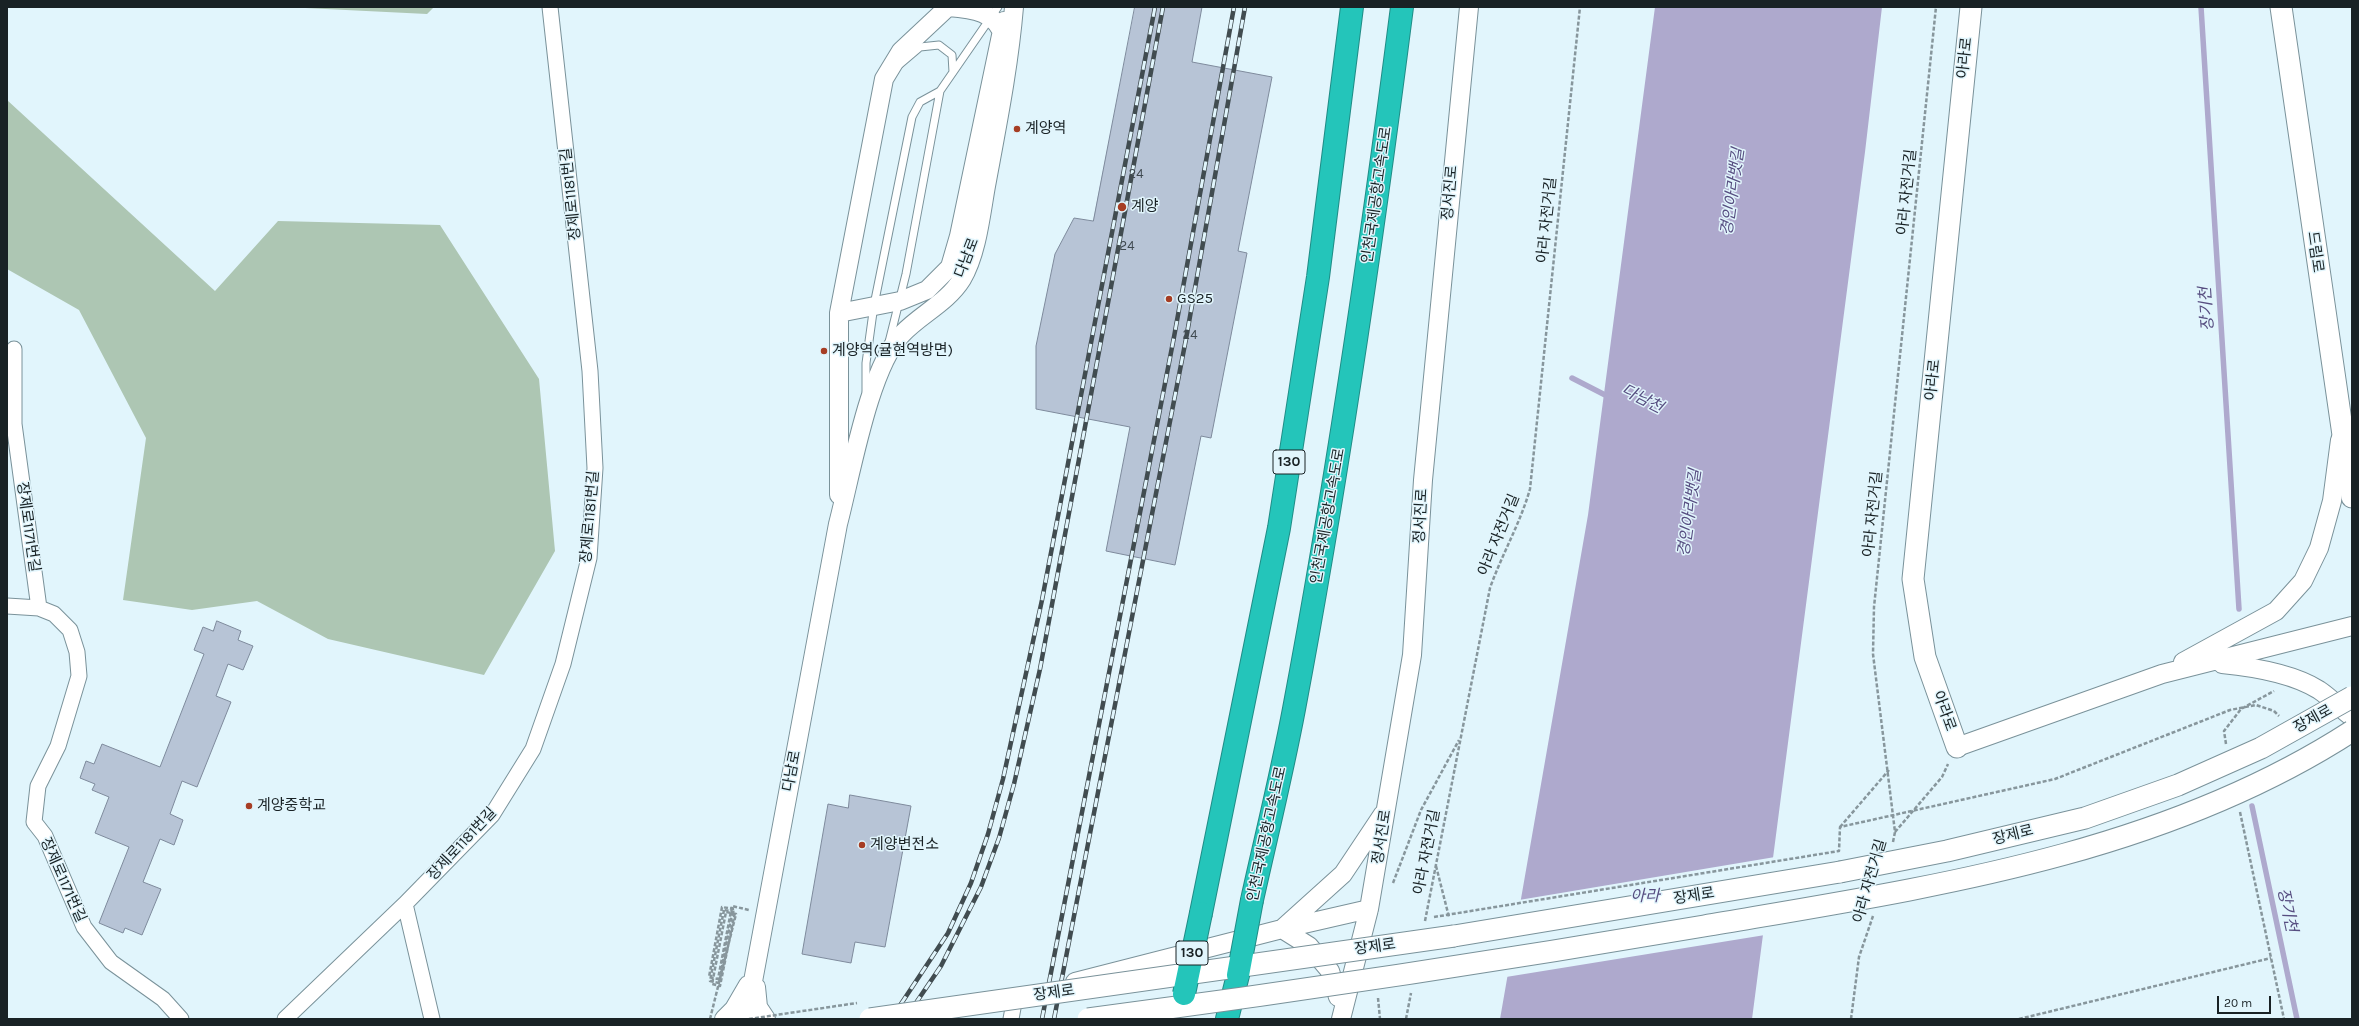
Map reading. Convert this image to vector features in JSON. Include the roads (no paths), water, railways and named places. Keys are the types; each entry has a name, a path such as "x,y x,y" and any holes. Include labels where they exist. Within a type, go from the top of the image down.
{"highway":[{"name":"130","path":"1177,1019 1184,994 1278,528 1318,277 1352,7"},
{"name":"인천국제공항고속도로","path":"1227,1019 1238,976 1252,900 1294,712 1334,489 1373,235 1402,7"}],"main road":[{"name":"아라로","path":"1957,747 1925,658 1913,579 1970,7"},
{"name":"드림로","path":"2281,7 2352,497"},
{"name":"장제로","path":"864,1011 1454,936 1840,872 1947,851 2085,818 2178,785 2261,748 2352,697"},
{"name":"장제로","path":"1088,1019 1271,995 1538,954 1966,878 2069,854 2150,828 2234,796 2322,751 2352,731"}],"street":[{"name":"장제로1181번길","path":"285,1019 405,904 492,815 533,749 563,664 589,558 595,468 590,372 550,7"},
{"path":"948,7 975,9 997,17 1010,60"},
{"name":"다남로","path":"838,524 839,313 884,79 901,52 948,7"},
{"name":"다남로","path":"839,313 900,301 927,290 950,268 959,236 997,17 1008,7"},
{"name":"다남로","path":"747,1019 838,524 866,416 885,358 902,334 945,298 962,279 969,262 978,226 1010,60 1014,7"},
{"name":"정서진로","path":"1342,1016 1370,909 1412,655 1423,480 1470,7"},
{"name":"장제로1171번길","path":"14,349 14,424 39,608"},
{"path":"2162,674 2276,611 2303,581 2319,548 2332,501 2342,429"},
{"path":"2342,429 2352,452"},
{"name":"장제로1171번길","path":"7,606 39,608 54,614 70,630 80,676 58,746 38,786 34,822 45,836 84,927 111,962 163,999 181,1019"},
{"path":"1957,747 2162,674 2352,626"},
{"path":"2207,663 2246,666 2295,680 2319,690 2352,718"},
{"path":"1342,1016 1330,971 1308,946 1282,929 1343,874 1386,808"},
{"path":"405,904 432,1019"},
{"name":"장제로","path":"936,1019 1282,929 1370,909"},
{"path":"724,1019 734,1009 755,972"},
{"path":"755,972 758,1007 766,1019"},
{"path":"1011,1019 1015,998"}],"lane":[{"path":"885,358 900,301 940,91 953,72 997,17"},
{"path":"884,79 920,47 939,45 952,55 953,72"},
{"path":"866,416 866,363 874,305 912,117 920,102 940,91"}],"water":[{"name":"아라","path":"1655,7 1882,7 1865,152 1752,1019 1500,1019 1588,515"}],"waterway":[{"name":"장기천","path":"2201,7 2239,609"},
{"name":"다남천","path":"1572,378 1609,397"},
{"name":"장기천","path":"2252,806 2297,1019"}],"railway":[{"path":"891,1019 948,933 971,883 988,834 1003,779 1042,600 1155,7"},
{"path":"905,1019 941,966 981,887 999,838 1014,784 1040,669 1163,7"},
{"path":"1042,1019 1174,337 1234,7"},
{"path":"1054,1019 1186,339 1245,7"}],"place":[{"name":"계양역","path":"1017,129"},
{"name":"계양","path":"1122,207"},
{"name":"GS25","path":"1169,299"},
{"name":"계양역(귤현역방면)","path":"824,351"},
{"name":"계양중학교","path":"249,806"},
{"name":"계양변전소","path":"862,845"}],"water label":[{"name":"경인아라뱃길","path":"1733,192"},
{"name":"경인아라뱃길","path":"1690,513"}]}
